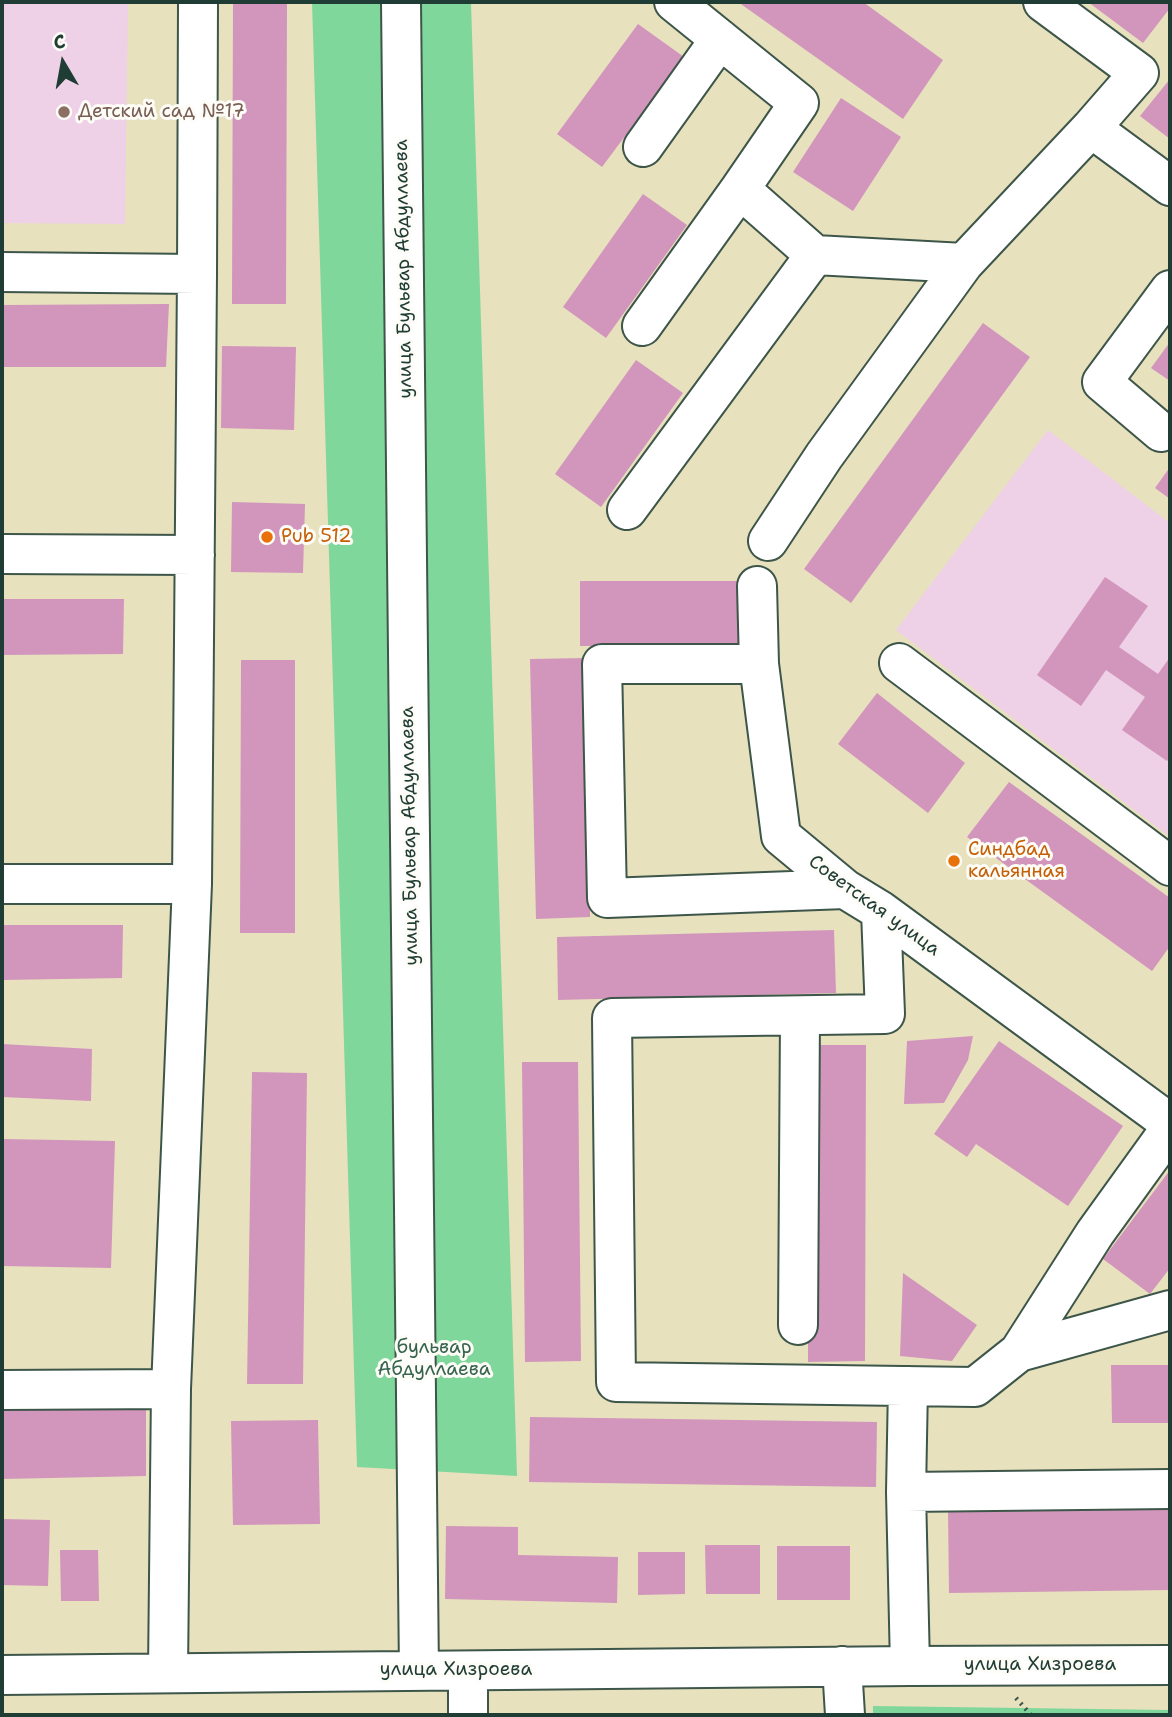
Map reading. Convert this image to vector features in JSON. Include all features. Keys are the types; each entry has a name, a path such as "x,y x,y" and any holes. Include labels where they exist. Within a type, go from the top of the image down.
{"street":[{"path":"168,1672 171,1389 192,884 198,2"},
{"name":"улица Бульвар Абдуллаева","path":"401,2 419,1671"},
{"path":"642,326 799,103 674,2"},
{"path":"768,541 824,456 964,263 1139,73 1043,2"},
{"path":"643,147 720,39"},
{"path":"1091,128 1170,186"},
{"path":"740,189 815,256 964,263"},
{"path":"627,510 815,256"},
{"path":"2,272 197,274"},
{"path":"1161,432 1102,382 1170,290"},
{"path":"2,554 195,555"},
{"name":"Советская улица","path":"757,586 759,664 781,836 845,889 881,911 1170,1126 1095,1233 1018,1352 975,1387 616,1382 612,1018 800,1016"},
{"path":"899,663 1170,866"},
{"path":"759,664 603,664 607,898 845,889"},
{"path":"2,884 192,884"},
{"path":"798,1325 800,1016 885,1014 881,911"},
{"path":"1018,1352 1170,1310"},
{"path":"908,1387 905,1492 910,1666"},
{"path":"2,1390 171,1389"},
{"path":"905,1492 1156,1489"},
{"name":"улица Хизроева","path":"2,1675 1170,1665"},
{"path":"842,1666 845,1715"},
{"path":"468,1671 468,1715"}],"shaded area":[{"name":"Детский сад №17","path":"2,2 128,2 125,224 2,223"},
{"path":"1048,430 1170,523 1170,837 896,630"}],"green space":[{"name":"бульвар Абдуллаева","path":"312,2 471,2 517,1476 357,1467"},
{"path":"873,1706 1170,1710 1170,1715 873,1715"}],"building":[{"path":"233,2 287,2 286,304 232,304"},
{"path":"738,2 863,2 943,60 903,119"},
{"path":"1088,2 1170,2 1170,8 1143,43"},
{"path":"638,24 684,57 602,167 557,134"},
{"path":"1170,79 1170,139 1140,116"},
{"path":"841,98 901,137 853,211 793,172"},
{"path":"643,194 687,225 606,338 563,307"},
{"path":"169,304 166,367 2,367 2,305"},
{"path":"983,323 1030,357 851,603 804,569"},
{"path":"1170,342 1170,381 1151,368"},
{"path":"222,346 296,347 294,430 221,428"},
{"path":"636,360 683,393 601,507 555,474"},
{"path":"1170,467 1170,499 1155,488"},
{"path":"232,502 305,504 303,573 231,572"},
{"path":"1105,577 1148,606 1119,647 1158,674 1170,657 1170,756 1167,761 1122,730 1145,697 1106,670 1081,706 1037,675"},
{"path":"580,581 739,581 740,646 580,646"},
{"path":"2,599 124,599 123,654 2,655"},
{"path":"587,658 590,917 536,919 530,659"},
{"path":"241,660 295,660 295,933 240,933"},
{"path":"877,693 965,763 928,813 838,744"},
{"path":"1009,782 1170,898 1170,946 1152,971 967,837"},
{"path":"2,925 123,925 122,978 2,980"},
{"path":"834,930 836,993 558,1000 557,937"},
{"path":"973,1036 968,1060 944,1103 904,1104 907,1041"},
{"path":"999,1041 1123,1126 1068,1206 976,1144 967,1157 934,1134"},
{"path":"2,1044 92,1049 91,1101 2,1097"},
{"path":"808,1045 866,1045 865,1361 808,1362"},
{"path":"522,1062 578,1062 581,1361 525,1362"},
{"path":"252,1072 307,1073 303,1384 247,1384"},
{"path":"2,1139 115,1141 111,1268 2,1266"},
{"path":"1170,1170 1170,1268 1150,1294 1103,1259"},
{"path":"903,1273 977,1325 952,1361 900,1356"},
{"path":"1111,1365 1170,1365 1170,1423 1112,1423"},
{"path":"146,1407 146,1476 2,1479 2,1410"},
{"path":"530,1417 877,1422 876,1487 529,1482"},
{"path":"318,1420 320,1524 233,1525 231,1421"},
{"path":"1170,1507 1170,1590 949,1593 948,1511"},
{"path":"2,1519 50,1520 48,1586 2,1585"},
{"path":"446,1526 518,1527 518,1555 618,1557 617,1603 445,1599"},
{"path":"705,1545 760,1545 760,1594 706,1594"},
{"path":"777,1546 850,1546 850,1600 777,1600"},
{"path":"60,1550 98,1550 99,1601 61,1601"},
{"path":"638,1552 685,1552 685,1594 638,1595"}],"place":[{"name":"Детский сад №17","path":"64,112"},
{"name":"Pub 512","path":"267,537"},
{"name":"Синдбад кальянная","path":"954,861"}]}
